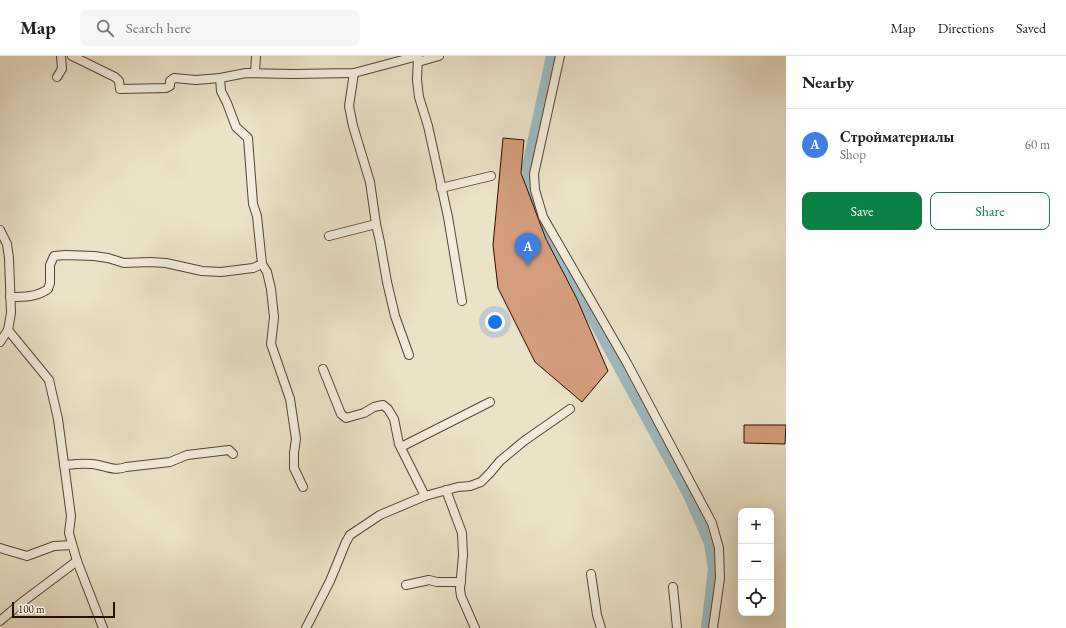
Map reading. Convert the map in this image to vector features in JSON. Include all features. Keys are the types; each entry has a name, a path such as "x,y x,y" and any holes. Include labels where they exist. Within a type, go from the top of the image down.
{"street":[{"path":"57,77 62,69 61,56"},
{"path":"72,56 115,77 119,81 120,89 166,88 170,86 170,81 174,78 196,80 220,78 246,73 354,73 418,58 439,56"},
{"path":"255,73 256,56"},
{"path":"560,56 534,174 535,190 543,216 627,363 712,523 719,548 720,578 713,628"},
{"path":"418,58 417,80 419,97 428,126 448,217 462,301"},
{"path":"354,73 349,106 353,126 370,182 386,282 395,316 409,355"},
{"path":"220,78 221,91 236,127 248,138 253,204 257,216 262,264 267,272 274,317 272,344 290,399 296,439 294,468 303,487"},
{"path":"441,188 491,176"},
{"path":"329,236 376,224"},
{"path":"0,230 7,244 9,258 11,313 8,330 0,342"},
{"path":"10,297 28,297 42,293 48,289 50,283 50,265 54,256 94,256 108,258 124,263 166,263 202,271 221,272 253,268 262,264"},
{"path":"8,330 49,380 58,419 72,516 69,533 77,561 103,628"},
{"path":"323,369 341,414 346,418 355,417 374,407 383,405 388,408 394,419 401,447 425,496"},
{"path":"401,447 490,402"},
{"path":"306,628 330,581 350,535 380,515 425,496 458,487 470,486 480,482 500,461 524,441 570,409"},
{"path":"64,465 77,463 92,464 119,470 126,467 170,462 187,455 228,450 233,454"},
{"path":"446,490 462,533 463,555 461,596 474,628"},
{"path":"0,548 27,556 54,546 72,545"},
{"path":"0,621 21,603 77,561"},
{"path":"591,574 600,628"},
{"path":"406,585 429,580 436,582 461,582"},
{"path":"673,587 677,628"}],"building":[{"path":"503,138 524,140 521,173 546,239 577,299 608,371 582,402 535,362 498,288 493,245"},
{"path":"744,425 786,425 785,444 744,443"}],"waterway":[{"path":"552,56 528,166 530,191 538,216 689,495 710,543 714,569 707,628"}],"place":[{"name":"Стройматериалы","path":"528,266"}]}
